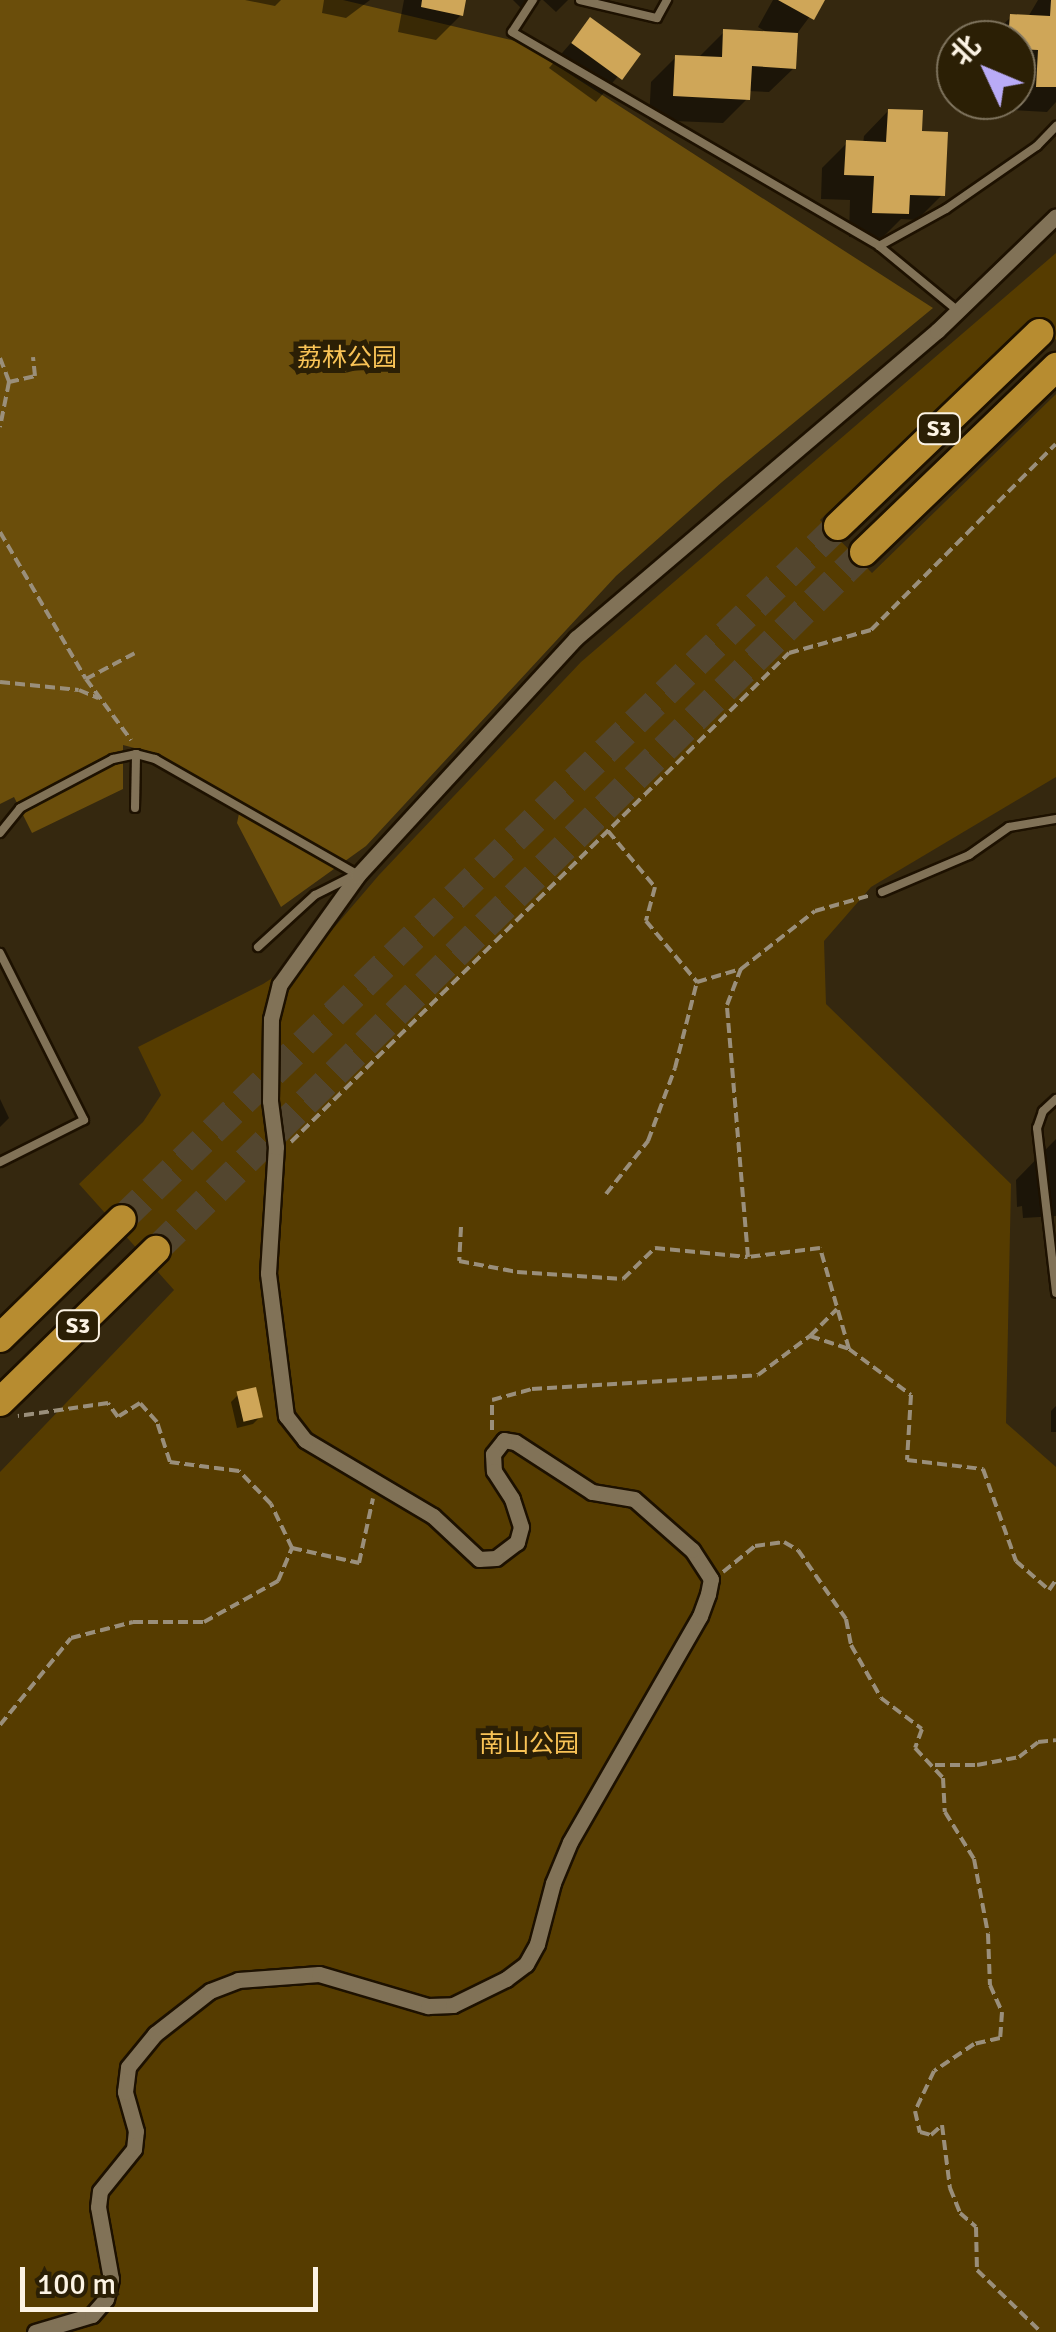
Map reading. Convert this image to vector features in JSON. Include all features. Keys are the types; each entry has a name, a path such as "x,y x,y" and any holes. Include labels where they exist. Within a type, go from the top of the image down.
{"highway":[{"name":"S3","path":"838,526 1039,333"},
{"name":"S3","path":"864,552 1056,367"},
{"name":"S3","path":"0,1338 122,1219"},
{"name":"S3","path":"9,1409 156,1250"}],"street":[{"path":"35,2332 92,2315 106,2298 111,2279 98,2207 100,2192 134,2149 136,2131 126,2092 128,2068 155,2034 210,1992 238,1980 320,1974 428,2006 453,2005 506,1980 526,1964 537,1944 552,1882 570,1842 700,1616 711,1579 692,1550 634,1499 592,1492 515,1442 504,1440 492,1454 494,1471 512,1498 521,1527 517,1542 496,1558 479,1559 434,1516 304,1440 286,1416 268,1272 274,1159 270,1018 280,984 358,874 533,682 620,596 958,311 1056,216"}],"lane":[{"path":"533,0 512,32 879,246 958,311"},
{"path":"580,0 657,18 667,0"},
{"path":"879,246 946,210 1036,146 1056,126"},
{"path":"0,833 20,808 114,759 136,754 155,759 358,874"},
{"path":"135,808 136,754"},
{"path":"882,892 969,855 1009,827 1056,819"},
{"path":"258,947 331,883 358,874"},
{"path":"0,953 84,1120 0,1162"},
{"path":"1056,1099 1044,1111 1038,1128 1056,1293"}],"path":[{"path":"9,382 35,376 33,357"},
{"path":"0,358 9,382 0,427"},
{"path":"274,1159 789,654 871,630 1056,444"},
{"path":"0,532 86,679 130,736 136,754"},
{"path":"86,679 135,653"},
{"path":"0,682 80,690 100,700"},
{"path":"608,832 656,887 646,920 697,982"},
{"path":"697,982 741,969 815,911 882,892"},
{"path":"741,969 726,1006 748,1256"},
{"path":"606,1194 648,1141 675,1068 697,982"},
{"path":"461,1227 459,1261 517,1272 623,1279 655,1248 748,1256 820,1248 849,1349"},
{"path":"492,1454 492,1400 532,1389 758,1375 810,1336 838,1308"},
{"path":"810,1336 849,1349 911,1396 907,1460 982,1469 1016,1561 1049,1590 1056,1580"},
{"path":"0,1725 71,1638 133,1622 204,1622 278,1581 292,1548 271,1504 239,1471 170,1462 156,1422 140,1403 118,1417 108,1402 9,1409"},
{"path":"292,1548 358,1564 376,1482"},
{"path":"711,1579 755,1546 784,1542 798,1550 846,1619 851,1645 880,1698 922,1728 914,1748 935,1765 943,1778 945,1812 974,1858 988,1934 990,1985 1002,2012 1000,2038 974,2044 934,2071 915,2111 920,2132 931,2135 942,2125 950,2188 960,2213 976,2226 977,2270 1040,2332"},
{"path":"935,1765 977,1765 1020,1756 1038,1742 1056,1738"}],"green space":[{"name":"荔林公园","path":"0,0 343,0 520,42 933,308 722,482 616,576 366,846 281,907 237,823 241,804 157,754 123,745 123,789 32,833 14,797 0,804"},
{"name":"南山公园","path":"1056,253 1056,340 1034,319 820,520 872,573 1056,394 1056,777 871,887 824,941 826,1004 1011,1184 1006,1423 1056,1467 1056,2332 0,2332 0,1472 174,1290 79,1184 143,1122 161,1095 138,1047 263,984 314,951 379,875 581,662"}],"building":[{"path":"422,0 466,0 463,16 421,7"},
{"path":"778,0 825,0 814,20"},
{"path":"1051,0 1056,0 1056,87 1036,87 1036,20 1010,20 1010,14 1050,16"},
{"path":"590,17 641,54 622,80 571,43"},
{"path":"723,29 798,33 796,69 752,66 750,100 673,96 675,55 722,57"},
{"path":"888,109 923,110 922,131 948,132 945,196 910,195 909,214 872,213 874,176 844,175 846,140 886,142"},
{"path":"256,1387 263,1417 243,1422 237,1391"}],"tunnel":[{"path":"122,1219 838,526"},
{"path":"156,1250 864,552"}]}
